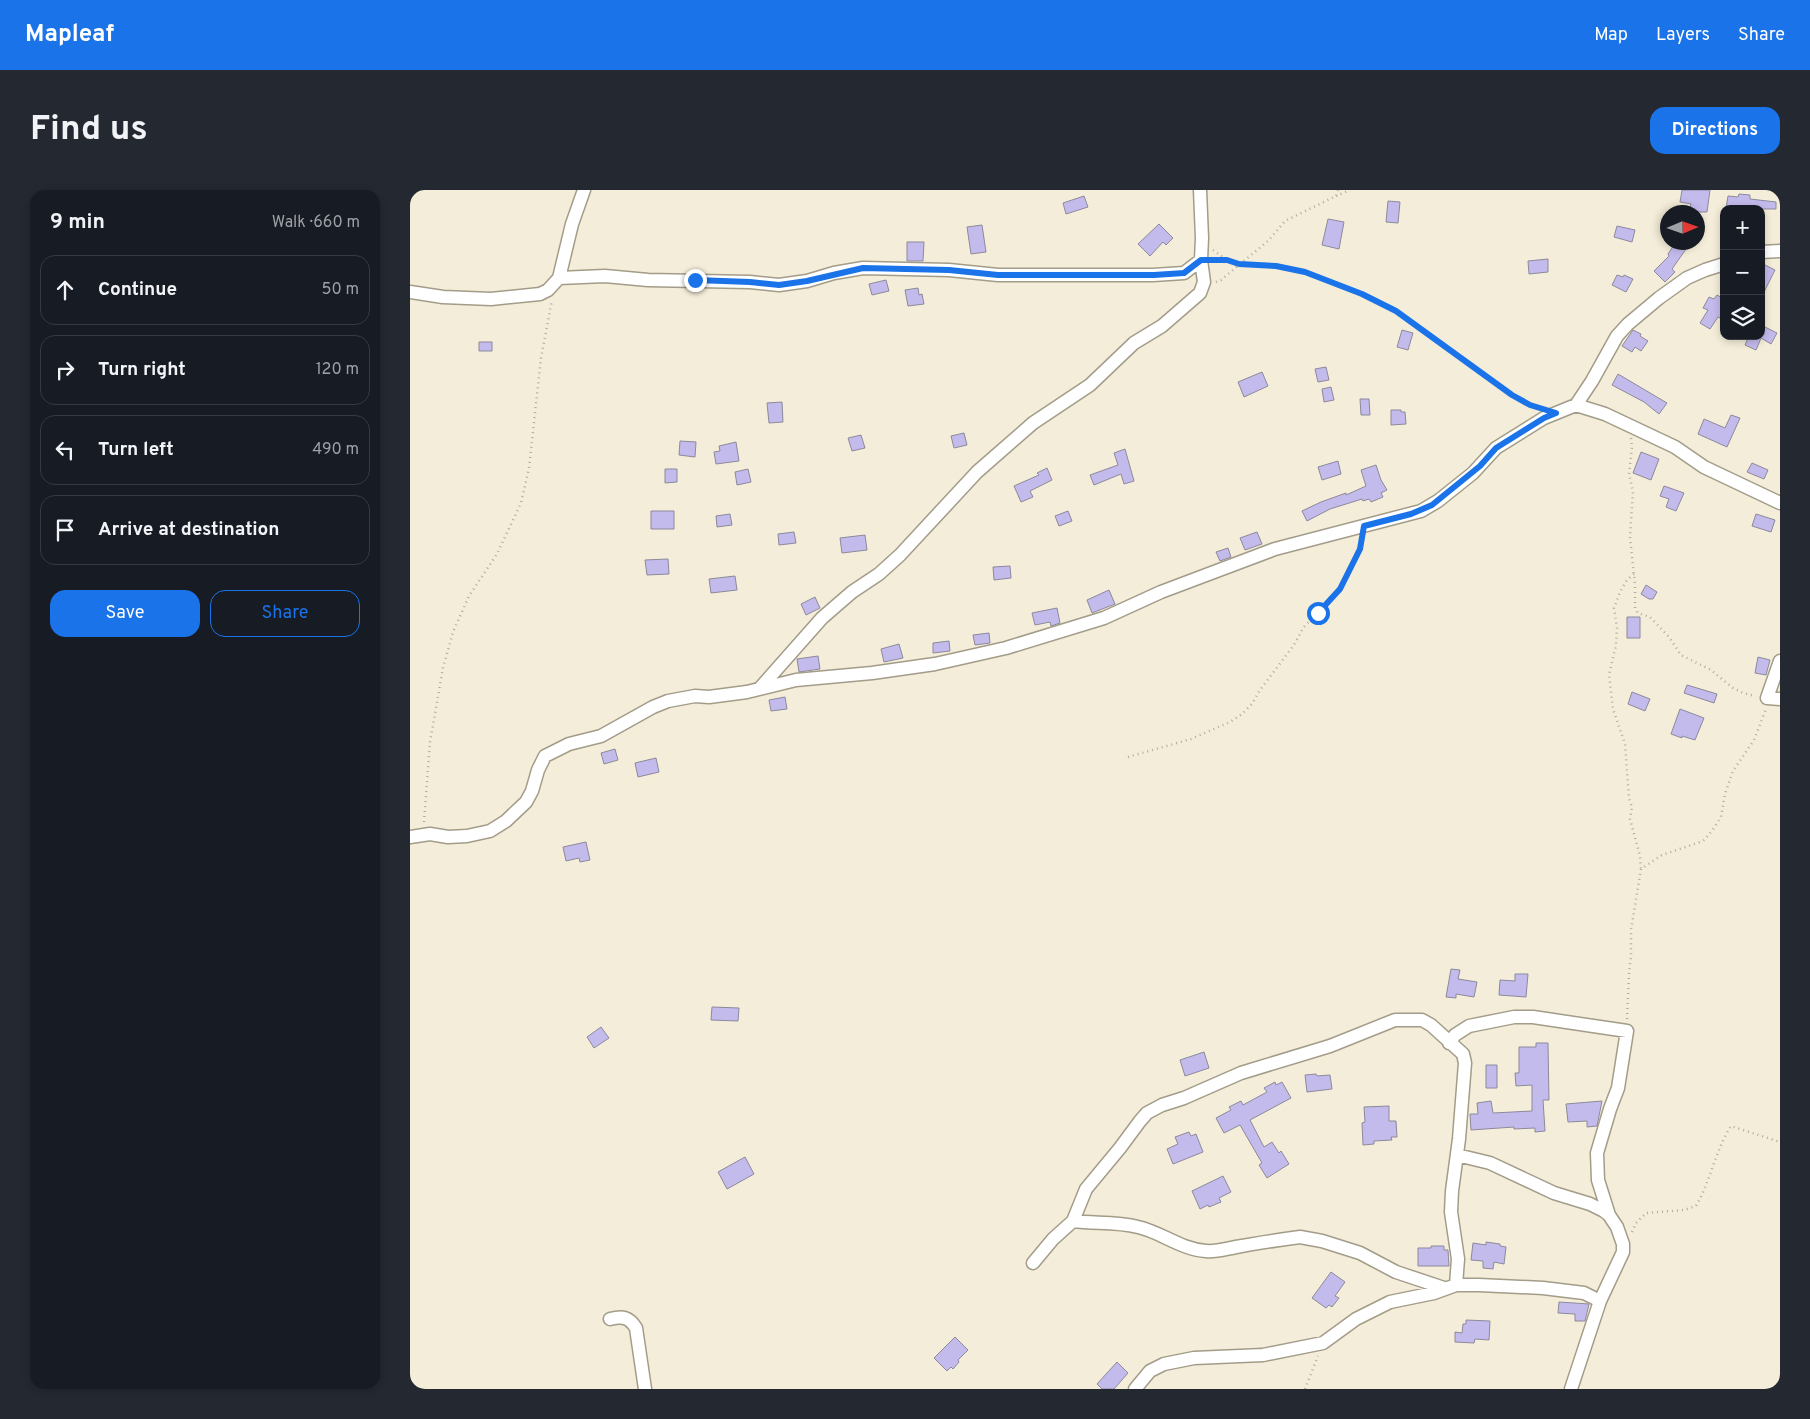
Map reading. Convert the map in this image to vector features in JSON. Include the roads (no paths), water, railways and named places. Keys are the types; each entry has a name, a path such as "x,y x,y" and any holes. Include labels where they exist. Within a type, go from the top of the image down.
{"street":[{"path":"556,281 584,190"},
{"path":"760,688 822,618 852,592 879,574 900,555 977,472 1012,444 1033,423 1090,385 1134,343 1171,318 1203,288 1200,190"},
{"path":"1765,252 1780,251"},
{"path":"410,292 462,298 500,298 540,294 556,281 605,276 648,280 750,282 779,285 807,281 863,268 949,270 998,275 1160,275 1184,273 1201,260"},
{"path":"410,837 424,834 448,837 467,836 490,831 506,821 526,802 545,756 569,744 601,736 653,707 680,699 747,692 796,680 872,674 935,664 1006,648 1104,618 1161,592 1275,549 1411,514 1432,505 1480,466 1496,448 1544,418 1576,405 1617,336 1628,324 1687,278 1720,265"},
{"path":"1576,405 1628,424 1675,447 1704,467 1780,503"},
{"path":"1780,661 1767,698 1780,699"},
{"path":"1449,1042 1455,1035 1469,1026 1514,1017 1627,1031 1618,1088 1597,1152 1598,1180 1609,1214 1617,1227 1623,1244 1623,1252 1600,1301 1571,1389"},
{"path":"1033,1263 1053,1239 1073,1221 1082,1198 1093,1178 1120,1148 1140,1121 1154,1109 1241,1073 1337,1044 1382,1024 1395,1020 1422,1020 1431,1025 1463,1054 1465,1063 1459,1139 1452,1191 1452,1212 1458,1259 1450,1287"},
{"path":"1457,1155 1490,1163 1554,1192 1590,1204 1609,1214"},
{"path":"1073,1221 1087,1223 1103,1221 1137,1226 1150,1230 1180,1245 1206,1251 1220,1251 1234,1247 1300,1237 1360,1253 1396,1272 1450,1287"},
{"path":"1134,1389 1150,1372 1164,1364 1178,1360 1208,1357 1263,1355 1323,1343 1372,1310 1390,1302 1450,1287 1480,1285 1543,1288 1584,1293 1600,1301"},
{"path":"610,1319 626,1318 632,1321 636,1328 645,1389"}]}
